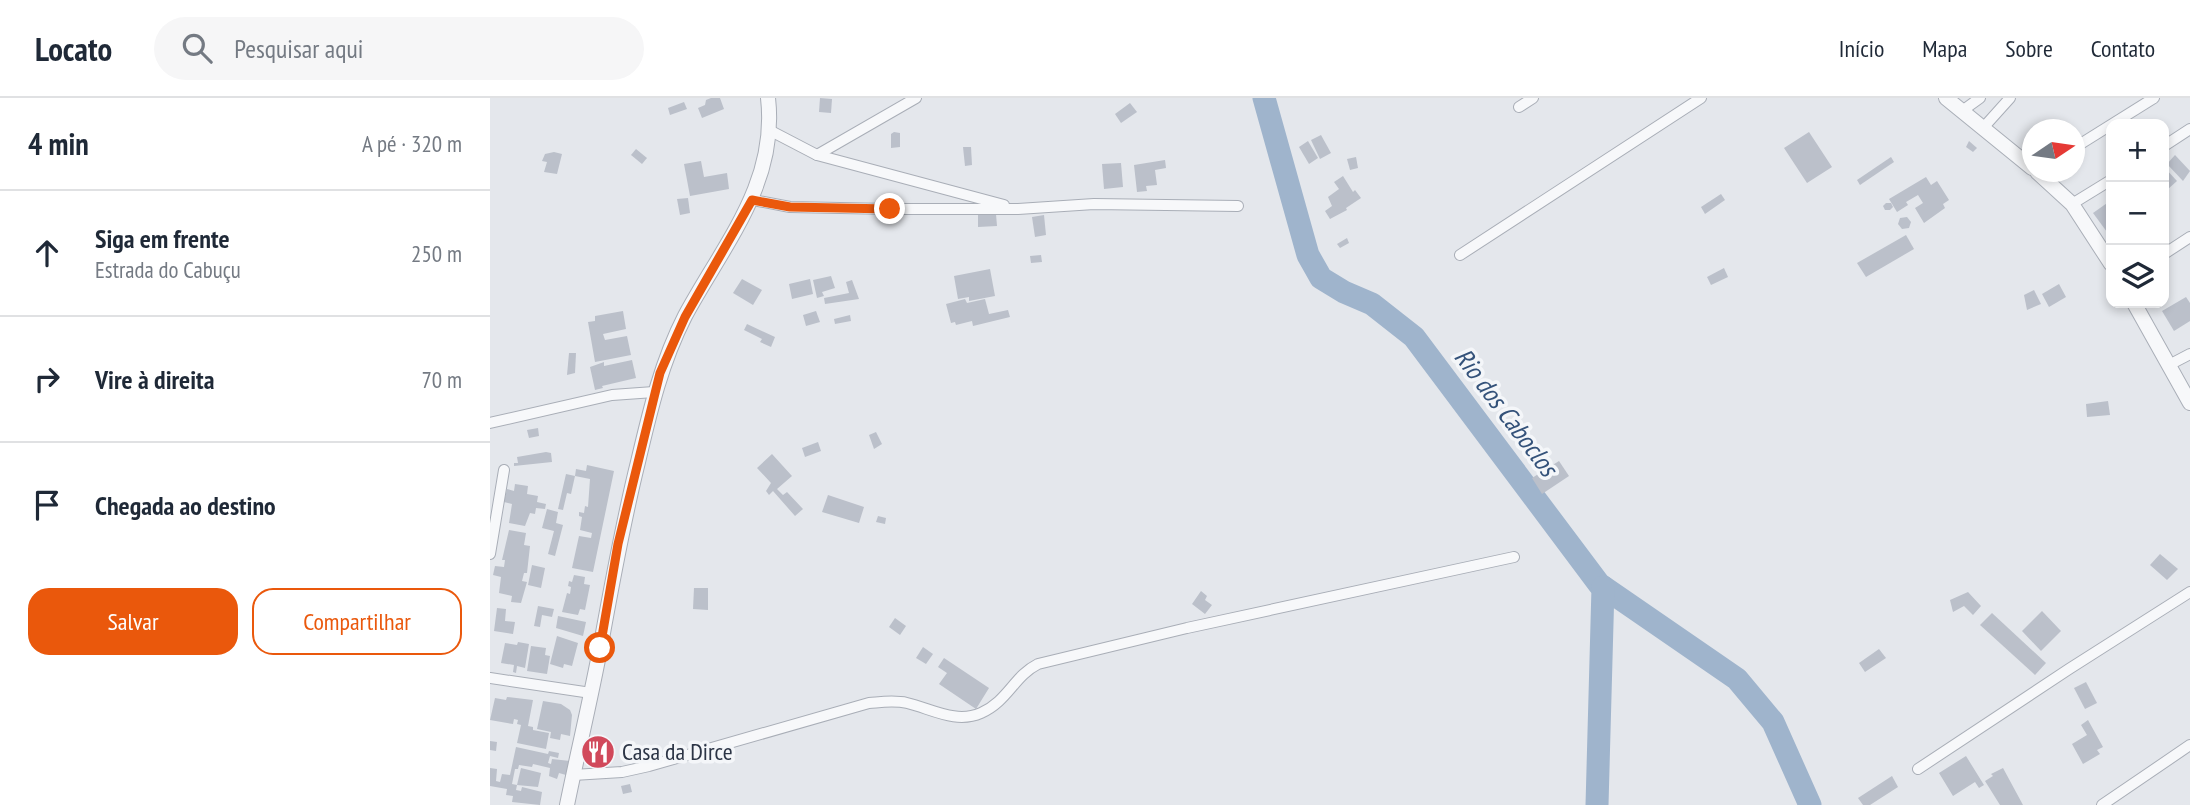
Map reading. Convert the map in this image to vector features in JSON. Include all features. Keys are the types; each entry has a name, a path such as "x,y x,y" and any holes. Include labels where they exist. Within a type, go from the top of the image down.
{"street":[{"path":"567,805 591,694 618,544 654,392 667,354 685,317 752,200 767,155 768,98"},
{"path":"817,155 916,98"},
{"path":"1519,107 1533,98"},
{"path":"1460,255 1701,98"},
{"path":"1946,98 2022,160"},
{"path":"1962,111 1980,98"},
{"path":"1983,128 2010,98"},
{"path":"2085,141 2154,98"},
{"path":"2169,143 2190,129"},
{"path":"769,130 817,155 1018,209"},
{"path":"2049,182 2072,204 2106,256"},
{"path":"2072,204 2108,182"},
{"path":"752,200 790,207 1018,209 1094,204 1238,206"},
{"path":"2169,251 2190,237"},
{"path":"2137,308 2190,403"},
{"path":"2169,365 2190,354"},
{"path":"490,423 612,395 654,392"},
{"path":"490,554 504,470"},
{"path":"573,775 622,772 649,766 869,703 905,703 951,717 977,715 992,708 1007,696 1026,670 1038,664 1186,628 1514,556"},
{"path":"1918,769 2190,592"},
{"path":"490,678 591,694"},
{"path":"2102,805 2190,746"}],"building":[{"path":"711,98 720,98 724,109 702,118 698,108"},
{"path":"820,98 832,99 831,113 819,112"},
{"path":"684,102 687,109 670,115 668,108"},
{"path":"1130,103 1137,112 1121,123 1115,114"},
{"path":"1809,132 1832,167 1807,183 1784,148"},
{"path":"900,133 900,147 891,148 891,134"},
{"path":"1321,135 1331,153 1320,159 1311,140"},
{"path":"1308,141 1318,158 1309,164 1299,147"},
{"path":"1969,141 1977,148 1973,152 1966,147"},
{"path":"963,147 971,147 972,165 965,166"},
{"path":"636,149 647,158 642,164 631,155"},
{"path":"545,154 562,154 557,174 544,172 547,162 542,161"},
{"path":"2175,155 2190,171 2183,181 2169,166"},
{"path":"1356,157 1358,168 1350,170 1347,159"},
{"path":"1891,157 1894,162 1860,185 1857,180"},
{"path":"1165,160 1166,168 1155,170 1157,185 1146,186 1147,191 1137,192 1134,165"},
{"path":"701,161 704,177 727,173 729,189 690,196 684,164"},
{"path":"1121,163 1123,187 1104,189 1102,164"},
{"path":"2169,172 2177,181 2169,188"},
{"path":"1343,176 1353,192 1355,190 1361,198 1330,219 1325,211 1332,206 1328,197 1339,189 1334,182"},
{"path":"1926,177 1931,185 1937,181 1949,200 1943,204 1945,208 1924,223 1915,208 1923,203 1918,195 1906,202 1908,205 1897,212 1889,199"},
{"path":"1721,194 1725,200 1705,214 1701,207"},
{"path":"688,198 690,213 680,215 677,199"},
{"path":"1891,203 1893,207 1890,210 1885,210 1883,206"},
{"path":"2106,204 2106,231 2093,213"},
{"path":"996,214 997,226 978,227 978,215"},
{"path":"1044,215 1046,235 1035,237 1032,217"},
{"path":"1907,217 1911,222 1909,228 1902,229 1898,224 1900,218"},
{"path":"1906,235 1914,249 1866,277 1857,263"},
{"path":"1347,238 1349,243 1340,248 1337,244"},
{"path":"1041,255 1042,262 1031,263 1030,256"},
{"path":"1724,268 1728,277 1711,285 1707,277"},
{"path":"990,269 995,296 969,301 969,297 958,299 954,276"},
{"path":"831,276 835,288 822,292 824,296 817,298 813,280"},
{"path":"742,279 762,290 753,305 733,293"},
{"path":"810,279 813,294 792,299 789,284"},
{"path":"852,280 859,299 825,304 824,298 849,293 846,282"},
{"path":"2059,284 2066,297 2049,307 2042,294"},
{"path":"2034,290 2041,304 2027,310 2024,295"},
{"path":"2186,297 2190,303 2190,321 2174,331 2162,311"},
{"path":"965,299 967,303 985,299 989,314 1008,310 1010,317 973,326 972,321 956,325 955,322 951,323 946,304"},
{"path":"623,311 626,329 603,334 605,340 627,336 631,355 595,362 588,322 595,321 595,316"},
{"path":"816,311 820,322 806,326 803,315"},
{"path":"850,315 851,321 835,324 834,319"},
{"path":"747,324 775,337 771,347 744,330"},
{"path":"569,353 576,353 575,373 567,375"},
{"path":"632,360 636,378 595,390 590,367 604,362 604,366"},
{"path":"2108,401 2110,415 2087,417 2086,404"},
{"path":"538,428 539,436 529,438 527,430"},
{"path":"876,432 882,444 874,449 869,435"},
{"path":"818,442 821,451 805,457 802,448"},
{"path":"551,453 552,462 514,466 514,463 518,463 517,457"},
{"path":"772,454 792,476 777,489 783,495 787,492 803,509 795,516 773,491 769,495 766,491 771,483 757,468"},
{"path":"1559,461 1569,476 1542,494 1532,478"},
{"path":"587,465 614,471 593,572 572,568 579,536 591,538 592,533 580,530 582,517 579,516 579,512 584,513 585,506 588,507 590,479 575,476 576,469 586,471"},
{"path":"566,474 575,476 571,494 567,493 563,510 558,509"},
{"path":"515,484 528,486 527,494 538,496 537,502 546,504 545,509 536,508 535,514 530,513 525,526 509,523 512,504 504,502 507,489 514,491"},
{"path":"828,495 864,507 859,523 822,512"},
{"path":"547,509 558,512 556,523 563,525 555,556 548,554 554,531 542,528"},
{"path":"878,516 886,518 885,524 876,522"},
{"path":"509,530 526,533 524,545 530,546 527,573 524,573 522,581 527,582 521,603 511,602 512,596 499,593 501,577 493,575 495,566 504,567 505,560 502,560"},
{"path":"2160,554 2178,569 2167,580 2150,565"},
{"path":"532,565 545,568 541,588 528,585"},
{"path":"574,575 585,577 584,584 590,585 585,610 580,609 578,615 562,612 567,593 570,594 569,581 572,582"},
{"path":"694,588 708,588 708,610 693,609"},
{"path":"1201,591 1207,596 1205,600 1212,605 1205,614 1192,604"},
{"path":"1968,592 1981,606 1973,615 1964,606 1953,612 1950,600"},
{"path":"538,606 554,609 552,617 542,615 540,627 534,626"},
{"path":"497,608 506,609 505,621 515,622 513,634 494,631"},
{"path":"2042,611 2061,631 2041,651 2022,631"},
{"path":"1992,613 2046,663 2035,675 1980,625"},
{"path":"558,616 586,622 583,636 556,628"},
{"path":"895,618 906,626 900,635 889,627"},
{"path":"557,636 578,643 572,666 564,664 563,668 550,664"},
{"path":"518,642 529,644 525,668 517,666 516,673 513,672 514,665 501,663 505,643 517,645"},
{"path":"531,646 546,648 545,655 550,656 547,674 527,671"},
{"path":"923,647 933,654 926,664 916,658"},
{"path":"1879,649 1886,658 1865,672 1859,663"},
{"path":"944,658 989,688 976,709 939,684 947,673 938,667"},
{"path":"2086,682 2097,703 2085,709 2074,688"},
{"path":"507,697 533,700 528,726 533,727 533,730 549,733 546,749 517,743 521,725 517,724 518,720 514,719 513,724 490,720 495,698 506,700"},
{"path":"543,701 561,704 570,710 570,736 561,734 560,740 550,738 551,732 537,729"},
{"path":"2088,720 2103,747 2097,750 2100,754 2083,764 2072,744 2087,735 2081,725"},
{"path":"490,741 497,742 496,751 490,750"},
{"path":"516,747 548,754 549,751 559,753 558,758 550,756 548,763 551,764 552,759 570,761 566,775 559,773 557,779 549,776 550,768 533,764 532,767 519,765 518,769 515,769 512,784 517,785 516,790 521,791 522,787 542,792 540,805 512,802 513,796 506,795 507,789 490,786 490,768 497,769 496,781 500,782 502,774 510,775"},
{"path":"1966,756 1984,785 1979,788 1975,782 1953,796 1939,773"},
{"path":"521,768 541,773 538,787 517,785"},
{"path":"2003,768 2023,805 2000,805 1985,781 1993,776 1991,774"},
{"path":"1892,776 1898,787 1870,805 1863,805 1858,798"},
{"path":"630,784 632,792 623,794 621,786"}],"waterway":[{"name":"Rio dos Caboclos","path":"1264,98 1308,255 1321,278 1372,304 1414,337 1599,584 1737,679 1773,722 1810,805"},
{"name":"Rio dos Caboclos","path":"1597,805 1603,587"}],"place":[{"name":"Casa da Dirce","path":"598,752"}],"route":[{"path":"600,648 618,544 660,373 685,317 752,200 790,207 890,209"}]}
